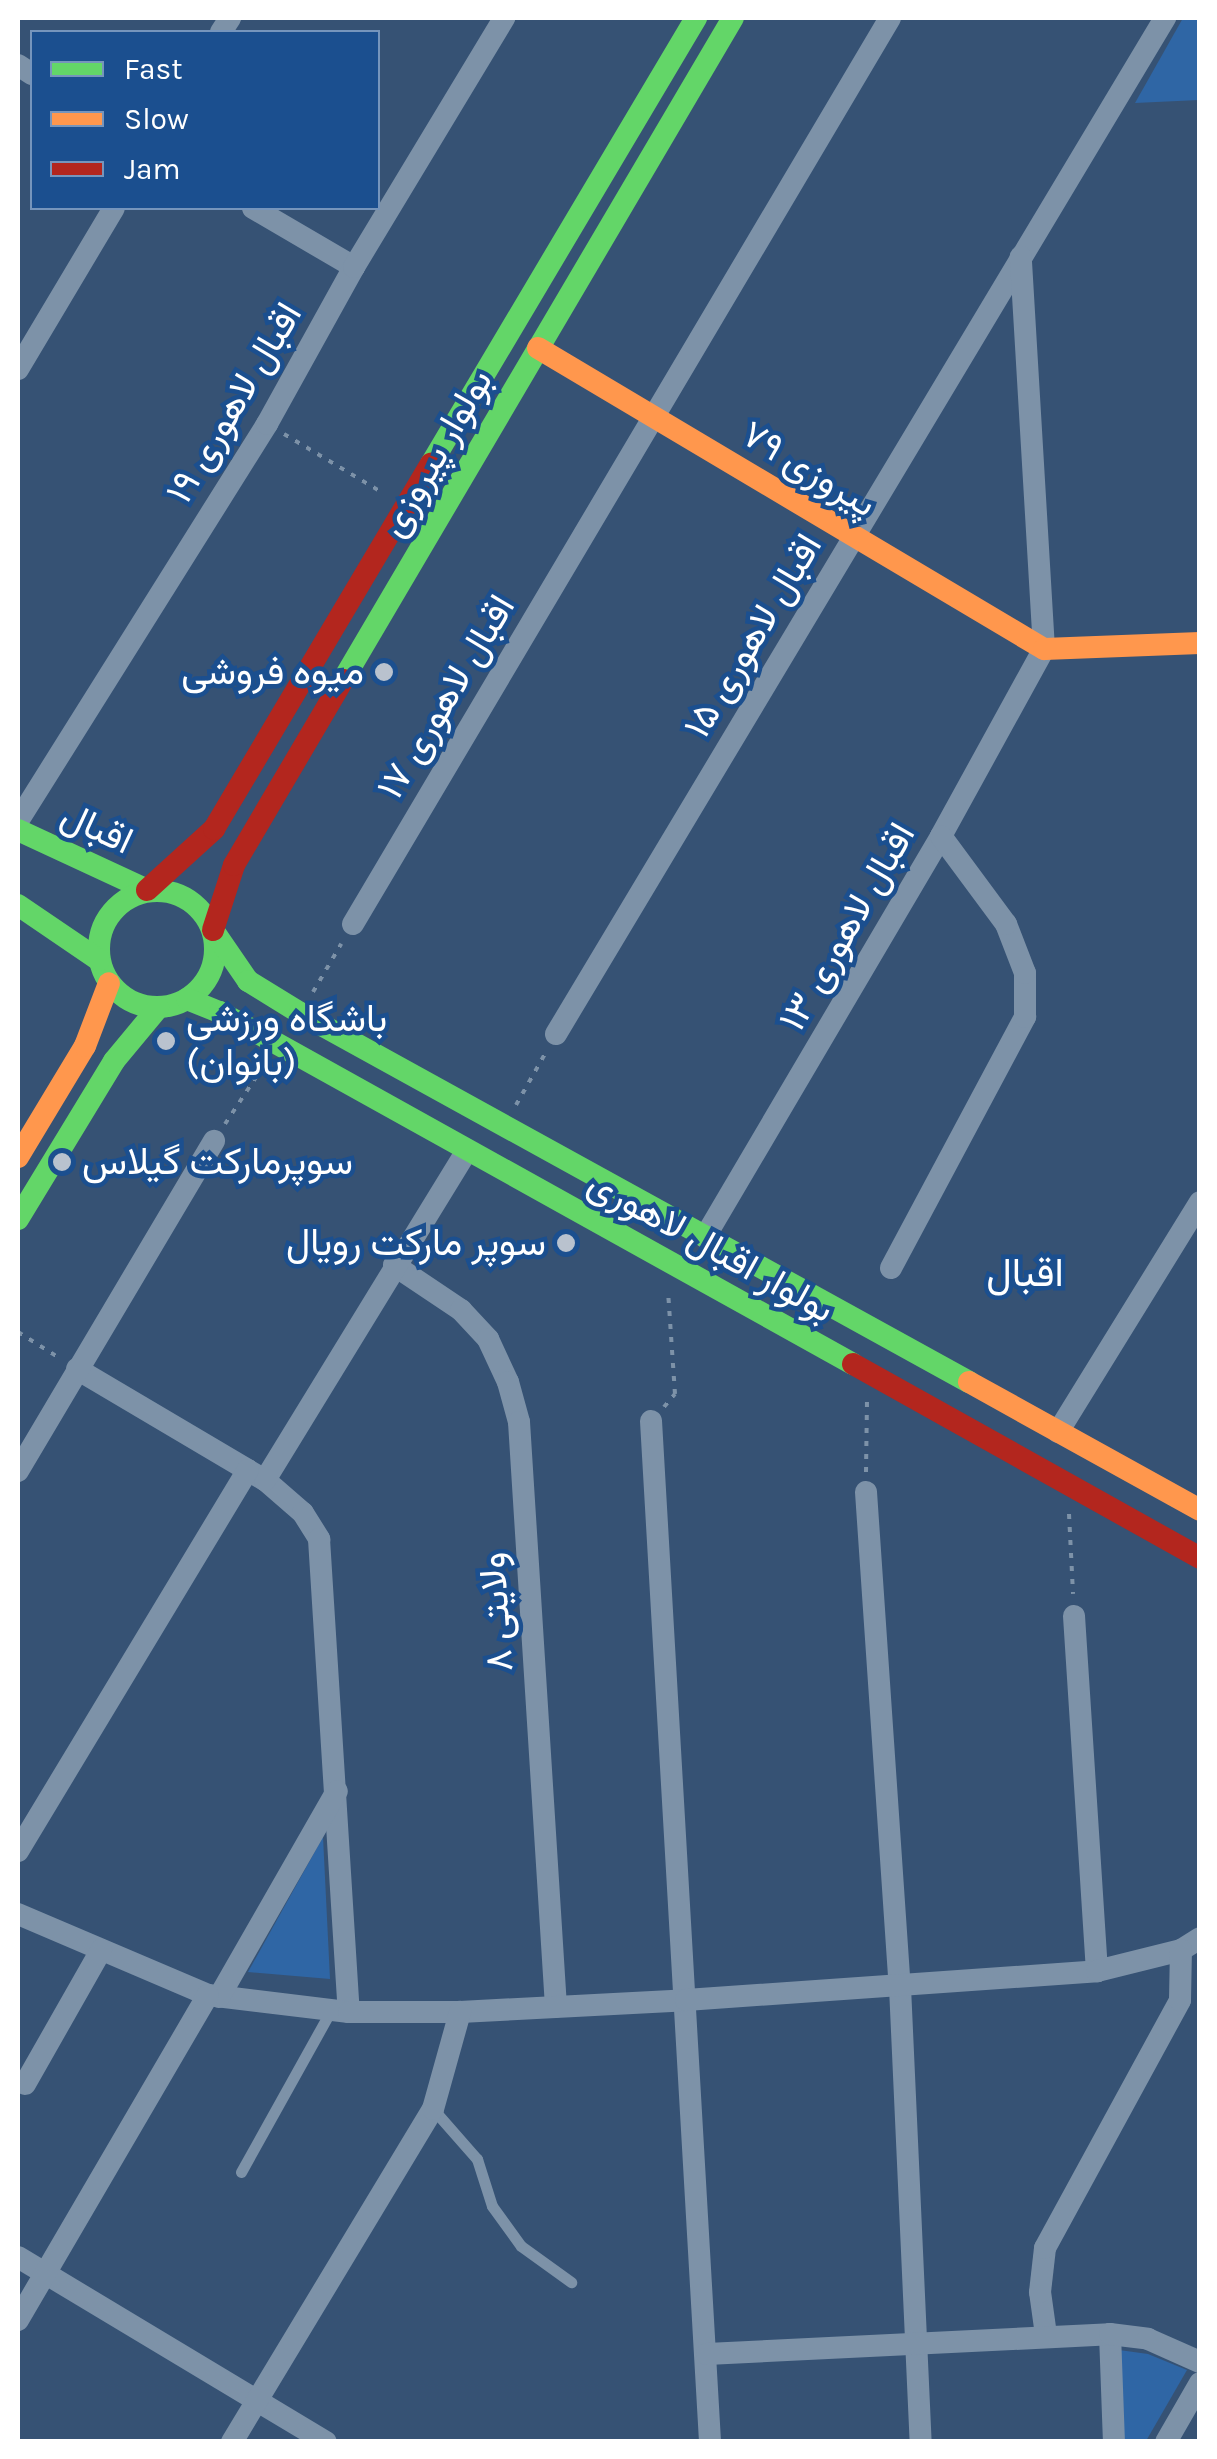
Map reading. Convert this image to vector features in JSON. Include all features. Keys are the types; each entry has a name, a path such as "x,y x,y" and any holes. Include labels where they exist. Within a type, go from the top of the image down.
{"main road":[{"name":"بولوار پیروزی","path":"147,890 214,829 696,18"},
{"name":"بولوار پیروزی","path":"212,930 234,864 733,18"},
{"name":"پیروزی ۷۹","path":"538,348 1044,650"},
{"path":"1044,650 1200,643"},
{"name":"اقبال","path":"18,830 147,890"},
{"path":"147,890 182,895 198,906 212,930 216,952 211,972 187,1000 158,1008 135,1004 109,983 99,960 100,936 109,914 125,899 147,890"},
{"path":"18,905 99,960"},
{"name":"بولوار اقبال لاهوری","path":"212,930 248,980 300,1013 1200,1510"},
{"path":"18,1158 85,1046 109,983"},
{"name":"بولوار اقبال لاهوری","path":"187,1000 277,1044 1200,1558"},
{"path":"18,1219 114,1061 158,1008"},
{"path":"829,1351 848,1314"}],"street":[{"name":"اقبال لاهوری ۱۹","path":"18,821 266,424 354,267 504,18"},
{"name":"اقبال لاهوری ۱۷","path":"353,924 890,18"},
{"name":"اقبال لاهوری ۱۵","path":"556,1034 1165,18"},
{"path":"18,369 113,210"},
{"path":"256,210 354,267"},
{"path":"1022,256 1044,650"},
{"name":"اقبال لاهوری ۱۳","path":"704,1237 941,836 1044,650"},
{"path":"891,1268 1025,1016 1025,973 1006,924 941,836"},
{"path":"18,1471 214,1140"},
{"path":"18,1851 466,1151"},
{"path":"1058,1432 1200,1202"},
{"name":"ولایتی ۸","path":"394,1266 461,1310 488,1339 508,1382 519,1422 556,2006"},
{"path":"78,1369 256,1475 303,1513 319,1540 336,1790 340,2011"},
{"path":"651,1422 710,2442"},
{"path":"866,1492 900,1986 921,2442"},
{"path":"1074,1616 1097,1971"},
{"path":"18,2320 336,1790"},
{"path":"18,1914 214,1996 340,2011 460,2012 1097,1971 1190,1944 1180,2000 1045,2248 1040,2292 1046,2334"},
{"path":"24,2084 102,1950"},
{"path":"232,2442 433,2109 460,2012"},
{"path":"18,2257 326,2442"},
{"path":"706,2354 1046,2334 1110,2334 1148,2339 1200,2362"},
{"path":"1110,2334 1114,2442"},
{"path":"1166,2442 1200,2384"}],"lane":[{"path":"241,2172 340,2011"},
{"path":"433,2109 476,2159 492,2206 521,2246 571,2282"}],"path":[{"path":"266,424 404,506"},
{"path":"300,1013 353,924"},
{"path":"504,1126 556,1034"},
{"path":"214,1140 277,1044"},
{"path":"651,1422 675,1394 666,1261"},
{"path":"18,1332 78,1369"},
{"path":"866,1492 867,1372"},
{"path":"1067,1484 1074,1616"}],"shaded area":[{"path":"1183,18 1199,18 1199,100 1135,103"},
{"path":"323,1837 330,1979 248,1972"},
{"path":"1119,2350 1148,2354 1187,2370 1146,2441 1121,2441"}],"traffic: fast":[{"path":"431,464 696,18"},
{"path":"343,680 733,18"},
{"path":"18,830 147,890"},
{"path":"157,891 179,895 198,908 211,927 215,949 211,971 198,990 179,1003 157,1007 135,1003 116,990 103,971 99,949 103,927 116,908 135,895 157,891"},
{"path":"18,905 99,960"},
{"path":"213,930 248,981 300,1013 969,1382"},
{"path":"187,999 220,1012 853,1364"},
{"path":"18,1219 114,1061 158,1008"}],"traffic: slow":[{"path":"538,348 1044,649 1200,643"},
{"path":"18,1157 85,1046 109,983"},
{"path":"969,1382 1200,1510"}],"traffic: jam":[{"path":"147,890 214,829 431,464"},
{"path":"213,930 234,865 343,680"},
{"path":"853,1364 1200,1558"}],"place":[{"name":"میوه فروشی","path":"384,672"},
{"name":"باشگاه ورزشی (بانوان)","path":"166,1041"},
{"name":"سوپرمارکت گیلاس","path":"62,1162"},
{"name":"سوپر مارکت رویال","path":"566,1243"}],"district":[{"name":"اقبال","path":"1025,1273"}]}
